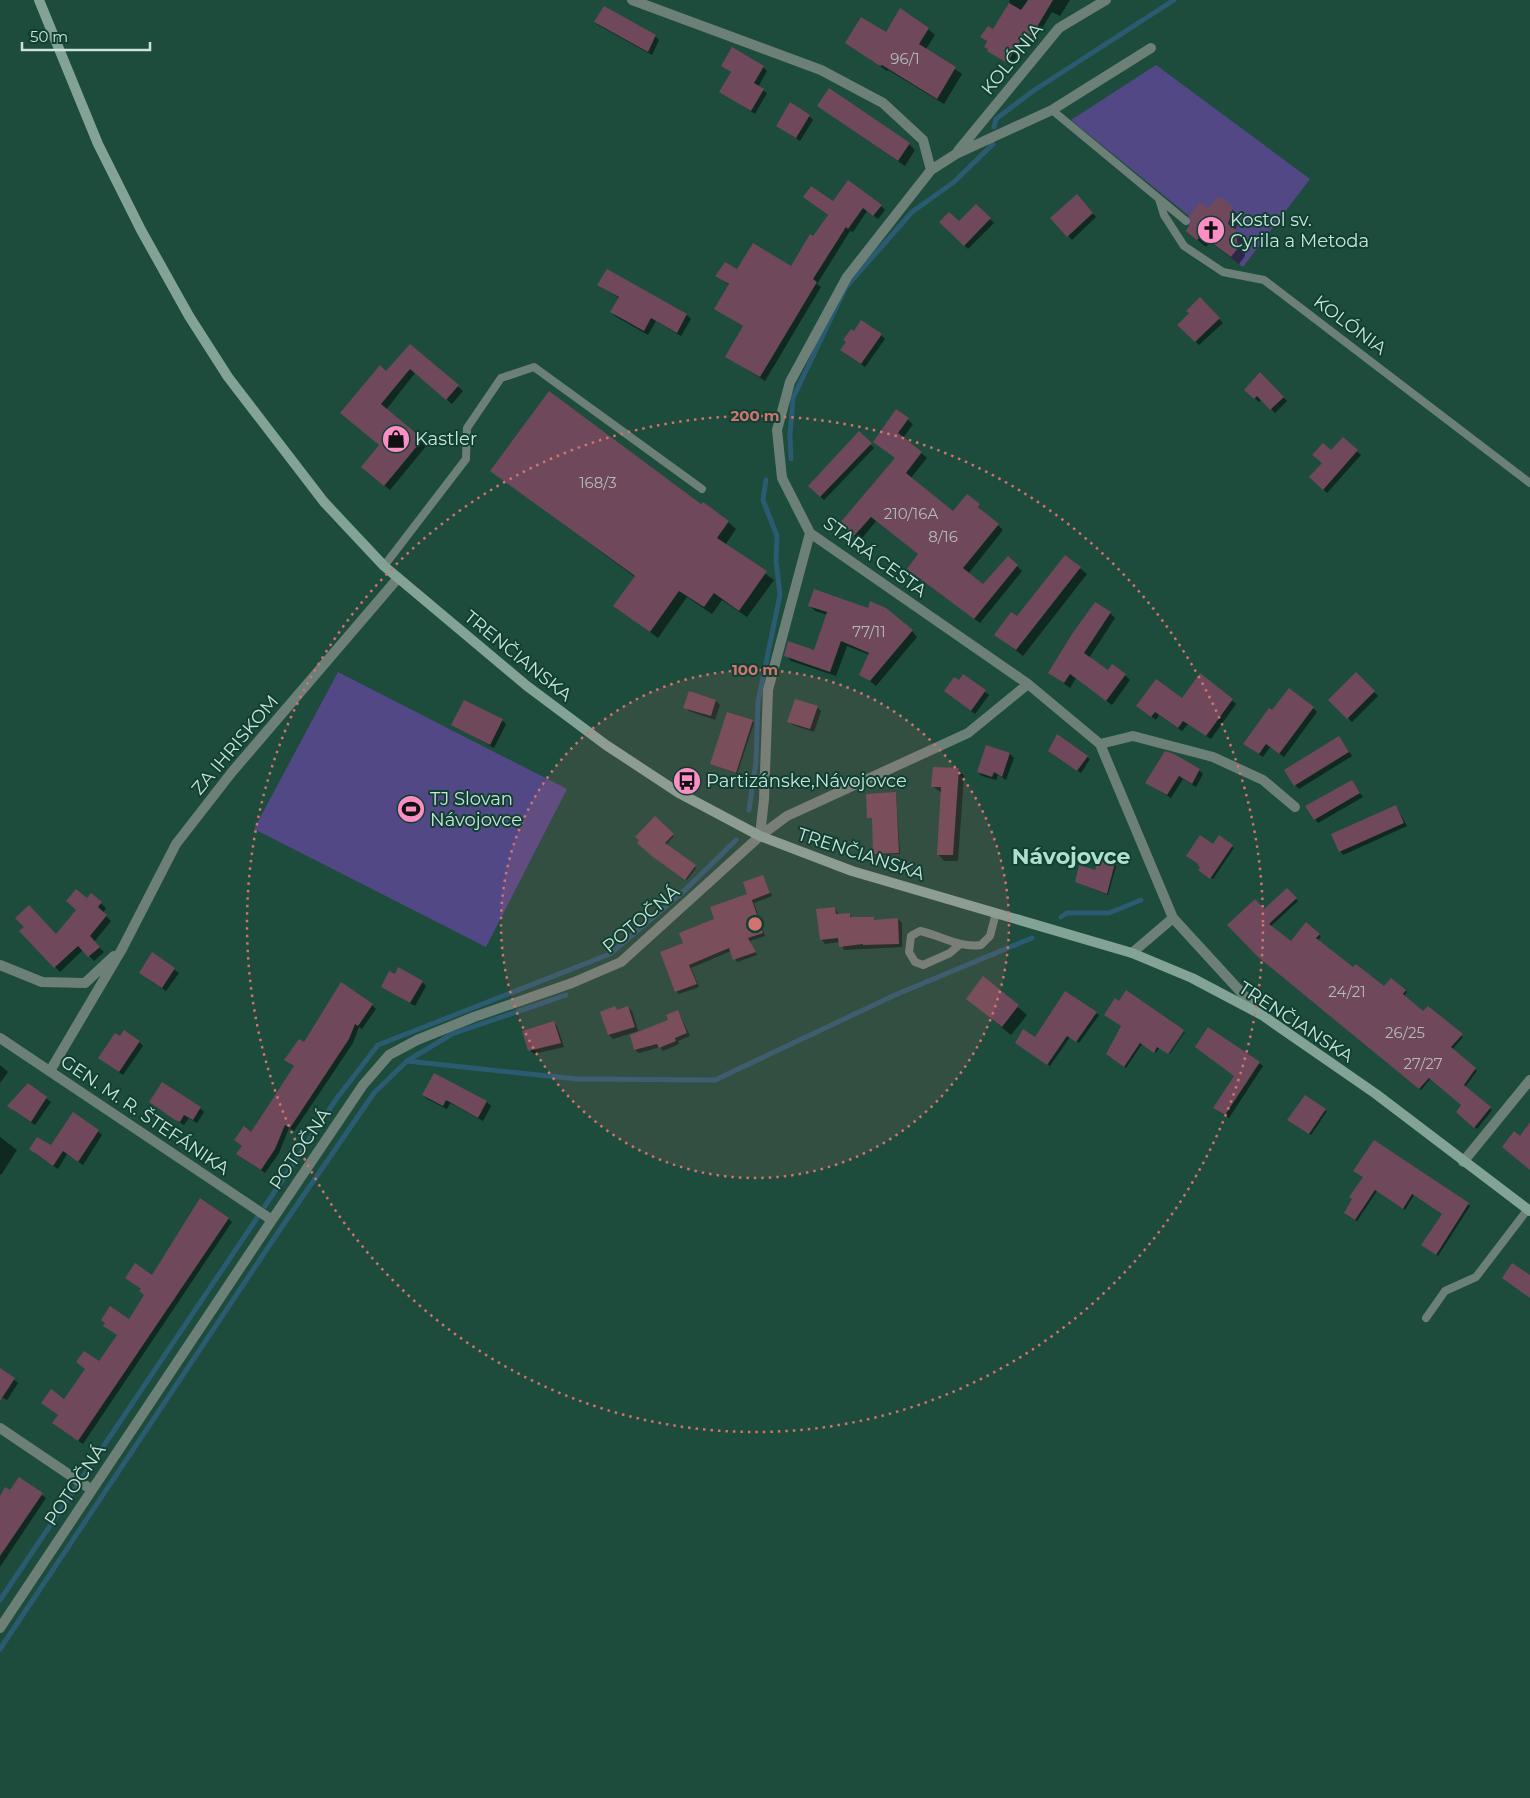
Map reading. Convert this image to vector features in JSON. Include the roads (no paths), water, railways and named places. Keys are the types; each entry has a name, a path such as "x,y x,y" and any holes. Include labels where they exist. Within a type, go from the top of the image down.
{"main road":[{"name":"TRENČIANSKA","path":"39,0 98,144 141,230 189,316 255,415 324,502 384,566 527,686 606,745 679,793 760,836 852,871 1132,953 1192,978 1262,1015 1376,1094 1463,1162 1529,1210"}],"street":[{"path":"632,0 821,70 883,103 923,140 931,170"},
{"name":"KOLÓNIA","path":"956,154 1059,28 1106,0"},
{"path":"956,154 1052,110 1151,48"},
{"name":"STARÁ CESTA","path":"956,154 931,170 847,277 790,382 777,430 782,478 810,533 1028,684 1100,744 1173,918 1262,1015"},
{"path":"760,836 764,799 768,690 810,533"},
{"name":"ZA IHRISKOM","path":"50,1071 122,949 176,844 232,772 398,578"},
{"name":"POTOČNÁ","path":"0,1628 363,1085 390,1055 433,1033 572,983 621,962 760,836 787,816 968,733 1028,684"},
{"path":"1100,744 1133,736 1213,757 1263,780 1295,807"},
{"path":"1132,953 1173,918"},
{"path":"0,965 42,982 85,983 122,949"},
{"name":"GEN. M. R. ŠTEFÁNIKA","path":"0,1038 272,1220"},
{"path":"1463,1162 1530,1080"},
{"path":"0,1428 92,1490"}],"lane":[{"name":"KOLÓNIA","path":"1052,110 1186,221"},
{"name":"KOLÓNIA","path":"1159,199 1164,215 1184,246 1223,272 1264,280 1530,483"},
{"path":"384,566 466,459 467,428 501,378 534,367 702,489"},
{"path":"959,945 950,953 923,964 915,962 909,952 912,936 920,931 937,935 959,945 982,945 990,936 996,913"},
{"path":"1426,1318 1446,1291 1476,1277 1529,1210"}],"waterway":[{"path":"994,127 996,119 1033,91 1174,0"},
{"path":"791,459 790,435 793,398 846,287 912,212 954,182 993,144"},
{"path":"749,810 756,762 758,702 780,595 776,561 777,536 763,500 766,480"},
{"path":"265,1206 337,1098 378,1045 610,954 685,890 736,840"},
{"path":"1061,917 1067,913 1109,913 1141,900"},
{"path":"407,1061 577,1079 715,1080 895,995 1032,938"},
{"path":"0,1649 279,1231 374,1093 407,1061 452,1034 566,995"},
{"path":"0,1600 257,1218"}],"place":[{"name":"Kostol sv. Cyrila a Metoda","path":"1211,230"},
{"name":"Kastler","path":"396,439"},
{"name":"Partizánske,Návojovce","path":"687,781"},
{"name":"TJ Slovan Návojovce","path":"411,809"}],"district":[{"name":"Návojovce","path":"1071,856"}]}
